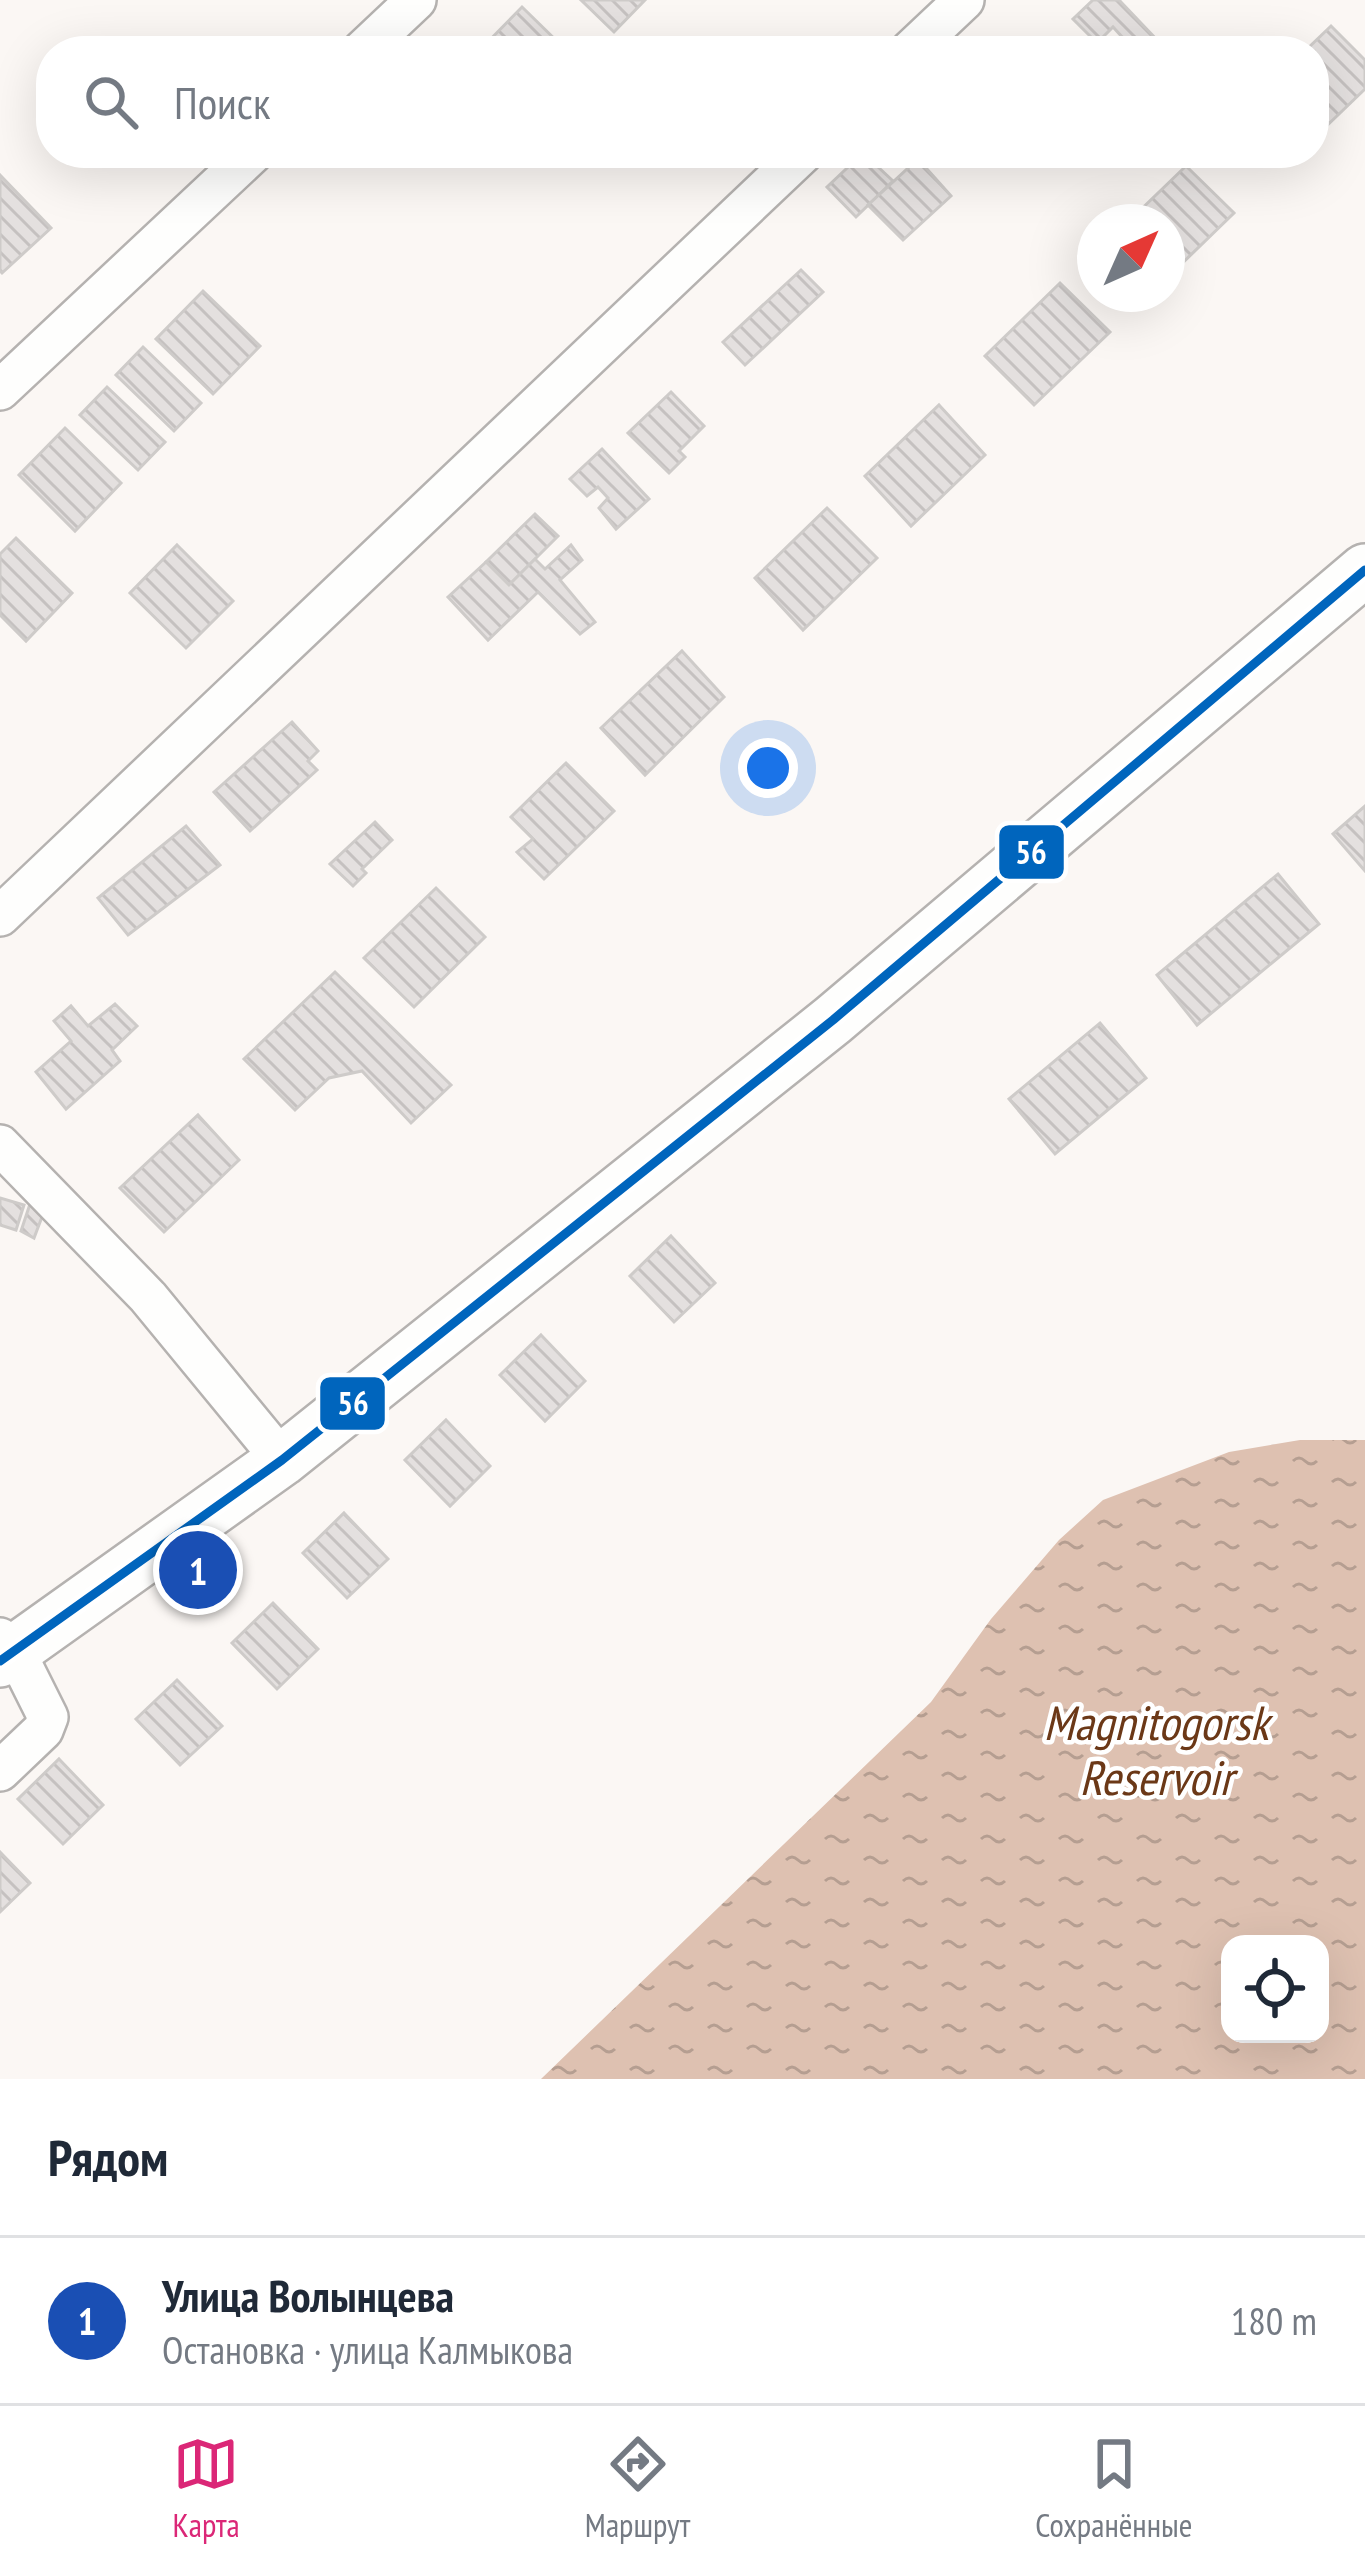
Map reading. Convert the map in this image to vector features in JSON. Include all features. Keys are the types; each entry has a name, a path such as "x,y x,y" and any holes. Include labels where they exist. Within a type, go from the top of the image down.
{"main road":[{"path":"5,1650 282,1460 832,1020 1365,569"}],"street":[{"path":"378,36 416,0"},
{"path":"926,36 964,0"},
{"path":"0,390 237,168"},
{"path":"0,916 787,168"},
{"path":"0,1145 148,1297 282,1460"},
{"path":"0,1771 43,1730 48,1717 5,1650"}],"water":[{"name":"Magnitogorsk Reservoir","path":"1300,1440 1365,1440 1365,2079 541,2079 931,1702 991,1619 1059,1540 1103,1500 1229,1452"}],"building":[{"path":"581,0 645,0 614,32"},
{"path":"1093,0 1119,0 1153,36 1121,36 1113,27 1104,36 1090,36 1073,19"},
{"path":"522,7 552,36 494,36"},
{"path":"1331,26 1365,60 1365,89 1329,124 1329,36 1321,36"},
{"path":"847,168 879,168 893,181 856,217 827,187"},
{"path":"908,168 926,168 951,196 903,240 868,205"},
{"path":"1188,168 1234,213 1185,261 1185,204 1147,204"},
{"path":"0,175 51,228 2,273 0,271"},
{"path":"801,270 823,292 745,365 723,342"},
{"path":"1060,283 1077,300 1077,312 1090,312 1110,332 1034,405 985,356"},
{"path":"203,291 260,346 213,394 156,339"},
{"path":"143,347 201,403 174,431 116,375"},
{"path":"107,387 165,442 138,470 80,415"},
{"path":"671,392 704,426 679,451 685,457 669,473 628,433"},
{"path":"939,405 985,455 911,526 865,476"},
{"path":"65,428 121,483 75,531 19,475"},
{"path":"602,449 649,499 616,529 599,508 608,498 598,487 587,496 570,479"},
{"path":"827,508 877,558 803,630 755,578"},
{"path":"535,514 558,536 509,585 486,562"},
{"path":"16,538 72,593 26,641 0,615 0,554"},
{"path":"177,545 233,601 186,648 130,593"},
{"path":"571,545 582,560 560,580 595,622 580,634 538,592 488,640 448,597 486,562 509,585 535,559 545,569"},
{"path":"682,651 724,697 645,775 601,728"},
{"path":"292,722 318,751 308,761 317,770 250,831 214,792"},
{"path":"566,763 614,811 544,879 517,852 533,839 511,817"},
{"path":"1365,806 1365,871 1333,834"},
{"path":"375,822 392,840 362,869 366,873 353,886 330,864"},
{"path":"186,826 220,865 128,935 98,898"},
{"path":"1278,874 1319,924 1197,1025 1157,975"},
{"path":"436,888 485,937 414,1007 364,958"},
{"path":"335,972 451,1085 411,1123 362,1071 329,1078 295,1110 244,1059"},
{"path":"115,1004 137,1026 112,1050 120,1061 66,1109 36,1072 71,1041 54,1021 71,1006 88,1026"},
{"path":"1100,1023 1146,1078 1055,1154 1009,1099"},
{"path":"198,1115 239,1160 164,1232 120,1188"},
{"path":"0,1198 24,1205 16,1230 0,1225"},
{"path":"30,1204 45,1209 34,1238 21,1231"},
{"path":"671,1236 715,1283 674,1322 630,1276"},
{"path":"541,1335 585,1381 545,1421 500,1375"},
{"path":"446,1420 490,1466 450,1506 405,1460"},
{"path":"344,1513 388,1559 347,1598 303,1553"},
{"path":"273,1603 318,1649 277,1689 232,1643"},
{"path":"177,1680 222,1726 180,1765 136,1719"},
{"path":"59,1759 103,1805 63,1844 18,1799"},
{"path":"0,1852 30,1883 0,1912"}],"transit line":[{"name":"56","path":"0,1661 282,1460 833,1020 1365,570"}],"place":[{"name":"Улица Волынцева","path":"198,1570"}]}
